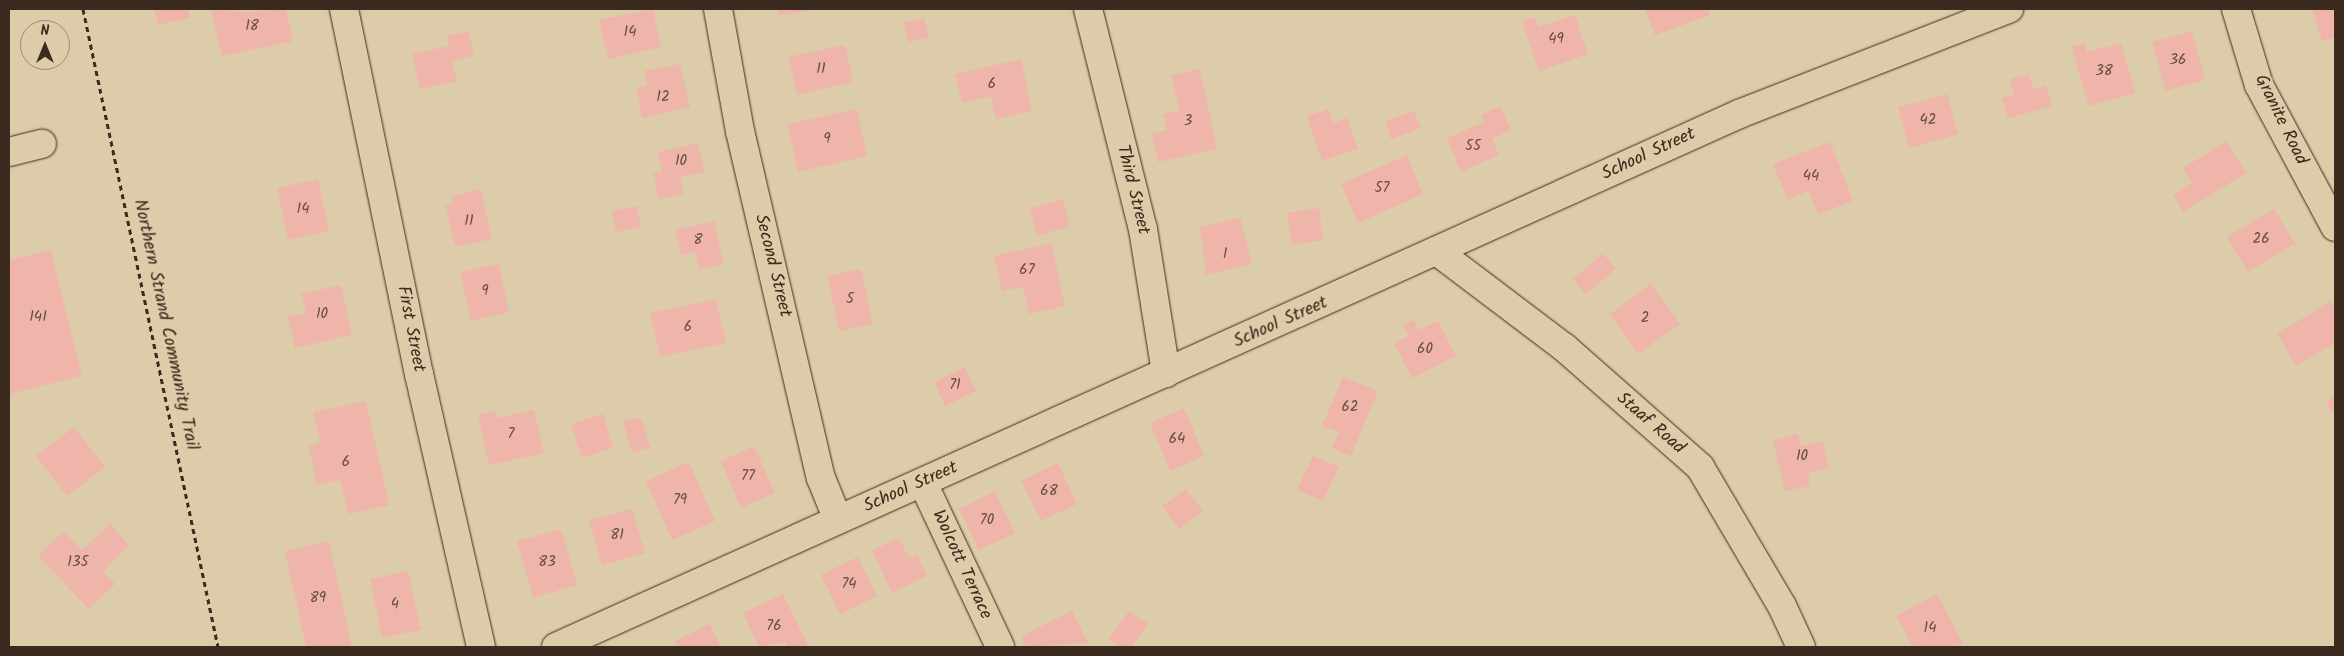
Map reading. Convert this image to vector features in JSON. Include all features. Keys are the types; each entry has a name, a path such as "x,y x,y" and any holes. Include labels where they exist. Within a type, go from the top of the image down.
{"street":[{"name":"First Street","path":"344,9 421,383 481,647"},
{"name":"Second Street","path":"718,9 740,131 821,478 838,520"},
{"name":"Third Street","path":"1088,9 1143,229 1166,373"},
{"name":"School Street","path":"556,647 610,637 838,520 1438,252 1739,114 2009,9"},
{"name":"Granite Road","path":"2236,9 2259,85 2335,227"},
{"path":"9,152 42,144"},
{"name":"Staaf Road","path":"1438,252 1565,348 1700,467 1782,606 1801,647"},
{"name":"Wolcott Terrace","path":"923,483 1000,647"}],"path":[{"name":"Northern Strand Community Trail","path":"83,9 218,647"}],"building":[{"path":"154,9 188,9 190,18 158,25"},
{"path":"211,9 246,12 286,9 293,41 222,56"},
{"path":"653,9 661,47 608,59 599,20"},
{"path":"778,9 810,9 810,10 779,16"},
{"path":"1645,9 1708,9 1710,15 1655,35"},
{"path":"2312,9 2335,9 2335,37 2322,41"},
{"path":"1575,15 1588,54 1539,71 1522,21 1535,17 1539,27"},
{"path":"924,18 929,38 908,42 904,23"},
{"path":"469,31 474,56 452,61 457,81 420,89 412,54 449,46 447,36"},
{"path":"2192,31 2205,80 2166,91 2152,42"},
{"path":"2085,43 2087,52 2121,43 2135,93 2088,106 2072,47"},
{"path":"845,45 853,82 797,95 788,57"},
{"path":"1021,59 1032,111 996,119 991,96 962,103 955,74"},
{"path":"680,64 690,107 642,118 636,89 647,86 644,71"},
{"path":"1200,69 1217,149 1158,162 1152,134 1167,130 1163,114 1179,111 1171,75"},
{"path":"2029,74 2033,89 2046,85 2052,106 2008,118 2002,98 2014,95 2010,79"},
{"path":"1947,94 1958,134 1909,148 1898,107"},
{"path":"1500,106 1511,130 1492,139 1499,155 1461,172 1447,138 1484,122 1481,115"},
{"path":"857,109 867,156 798,172 787,124"},
{"path":"1328,109 1333,123 1347,118 1358,149 1322,161 1307,116"},
{"path":"1414,111 1421,128 1391,139 1385,121"},
{"path":"2227,141 2246,173 2183,212 2173,195 2192,183 2183,168"},
{"path":"1830,142 1853,201 1818,214 1809,191 1787,199 1773,164"},
{"path":"698,143 704,172 680,177 683,194 659,199 653,173 662,172 658,152"},
{"path":"1407,155 1423,194 1358,223 1341,184"},
{"path":"318,179 329,231 288,240 277,188"},
{"path":"481,189 492,239 455,247 445,205 454,203 452,196"},
{"path":"1063,199 1070,226 1037,236 1030,208"},
{"path":"637,206 641,227 616,232 612,211"},
{"path":"1319,208 1323,240 1292,245 1287,213"},
{"path":"2274,209 2295,243 2248,272 2227,237"},
{"path":"1240,218 1252,264 1206,275 1200,227"},
{"path":"714,221 724,264 699,270 695,252 681,255 675,230"},
{"path":"1051,243 1065,306 1029,314 1023,287 1002,291 994,256"},
{"path":"51,250 82,376 9,394 9,260"},
{"path":"1603,253 1616,269 1585,294 1573,279"},
{"path":"499,264 509,312 471,321 460,272"},
{"path":"861,269 873,324 839,331 827,276"},
{"path":"1651,284 1680,324 1638,354 1610,314"},
{"path":"341,285 352,335 295,348 288,316 306,313 301,294"},
{"path":"716,299 726,343 660,357 650,313"},
{"path":"2331,301 2335,309 2335,343 2296,366 2277,334"},
{"path":"1414,320 1419,330 1438,321 1456,356 1412,378 1394,343 1409,336 1403,325"},
{"path":"965,367 976,391 945,406 934,382"},
{"path":"1343,377 1378,391 1351,456 1332,448 1339,432 1322,426"},
{"path":"2335,396 2335,416 2326,402"},
{"path":"366,401 389,505 348,514 340,480 317,485 309,446 320,443 313,412"},
{"path":"1184,408 1204,456 1170,471 1150,423"},
{"path":"534,410 544,453 489,465 478,414 496,411 497,418"},
{"path":"603,414 613,448 582,458 571,424"},
{"path":"641,417 650,448 632,453 623,421"},
{"path":"74,427 105,467 67,496 36,456"},
{"path":"1798,434 1801,446 1823,441 1829,468 1808,473 1810,486 1785,491 1773,440"},
{"path":"754,446 775,493 741,508 721,461"},
{"path":"1313,456 1339,467 1323,501 1297,490"},
{"path":"689,462 715,521 672,540 646,481"},
{"path":"1058,463 1077,504 1041,521 1021,481"},
{"path":"1186,489 1203,511 1179,529 1162,506"},
{"path":"995,491 1015,533 979,550 959,509"},
{"path":"632,509 645,553 602,565 589,520"},
{"path":"110,524 129,545 103,571 115,584 89,609 38,556 64,531 82,550"},
{"path":"561,529 577,585 533,598 517,541"},
{"path":"899,538 909,558 917,554 927,576 892,593 872,550"},
{"path":"329,541 352,647 306,647 285,551"},
{"path":"858,557 877,596 840,614 821,575"},
{"path":"408,571 421,630 382,638 370,579"},
{"path":"783,594 809,647 787,647 785,642 759,647 743,613"},
{"path":"1937,594 1963,643 1955,647 1913,647 1896,616"},
{"path":"1072,611 1088,643 1026,647 1021,636"},
{"path":"1129,611 1148,624 1131,647 1120,647 1109,639"},
{"path":"710,624 721,647 677,647 674,642"}]}
